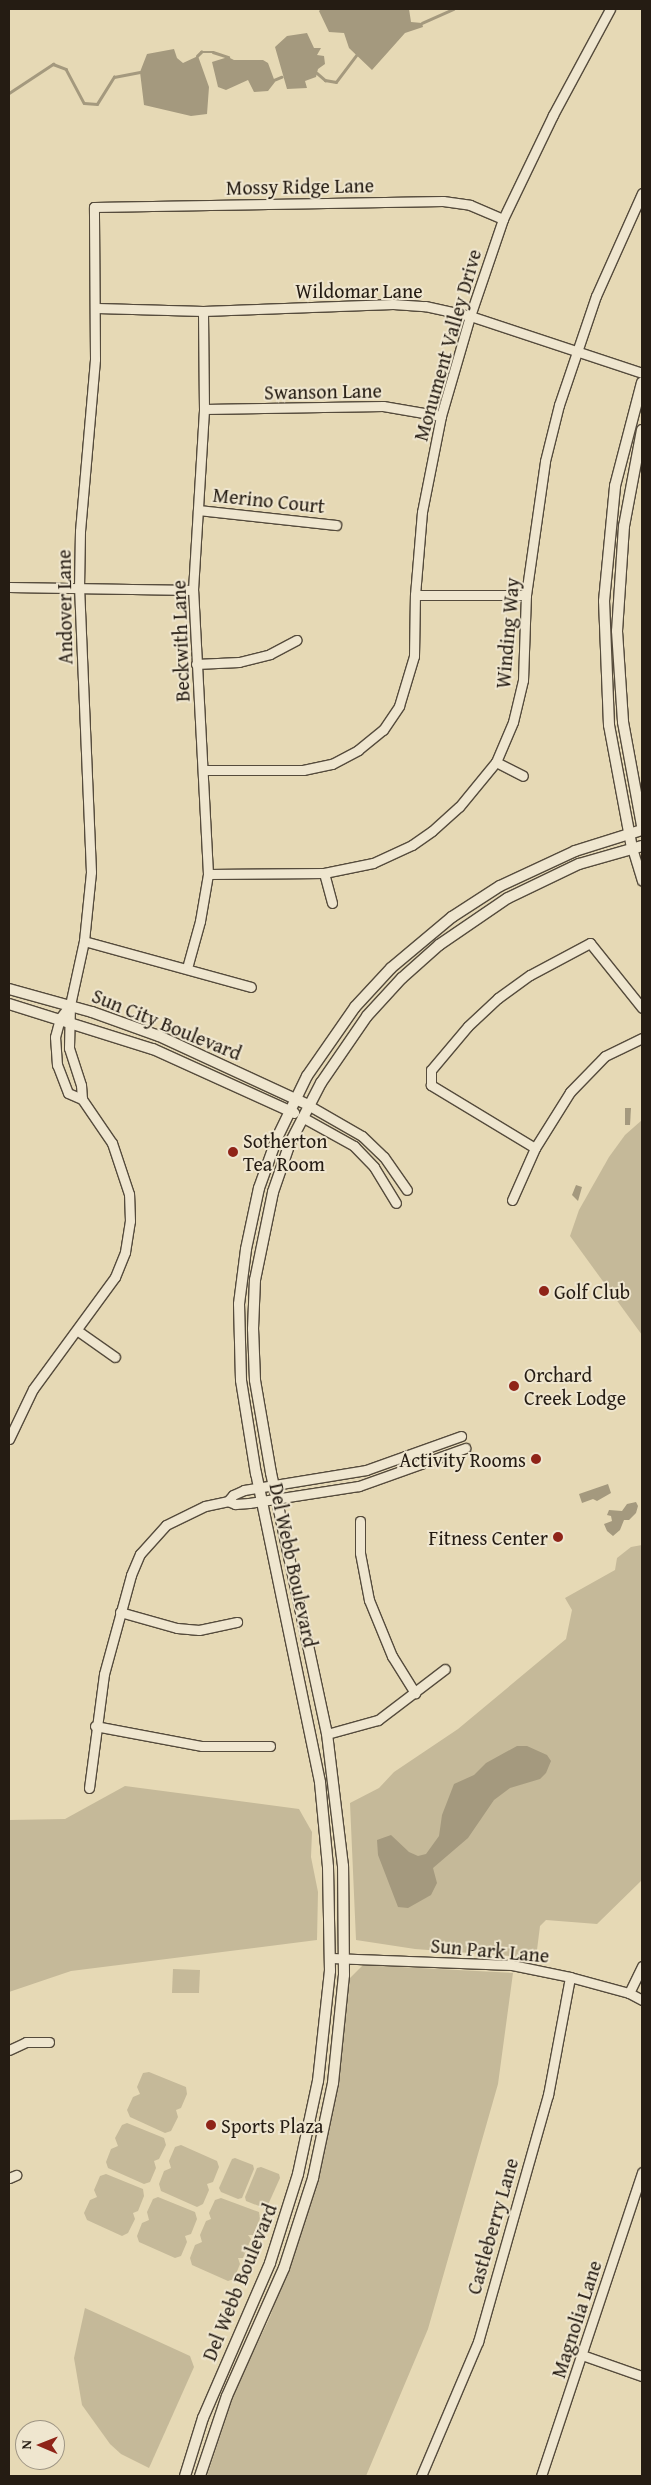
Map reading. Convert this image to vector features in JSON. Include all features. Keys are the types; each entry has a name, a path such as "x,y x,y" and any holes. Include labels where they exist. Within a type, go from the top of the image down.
{"street":[{"name":"Monument Valley Drive","path":"204,770 303,770 332,764 358,750 383,730 400,706 409,684 414,656 415,595 422,512 441,416 470,316 503,218 553,115 610,9"},
{"name":"Winding Way","path":"208,874 324,873 373,863 412,845 459,807 496,762 513,722 523,680 526,595 545,461 575,351 613,256 642,193"},
{"name":"Mossy Ridge Lane","path":"94,207 443,201 470,205 503,218"},
{"name":"Andover Lane","path":"70,1005 84,941 90,872 79,588 97,308 94,207"},
{"name":"Wildomar Lane","path":"97,308 203,311 393,304 425,306 470,316 642,373"},
{"name":"Beckwith Lane","path":"187,968 200,921 208,874 193,590 204,409 203,311"},
{"path":"642,382 615,486 605,592 609,724 628,833 637,847 642,881"},
{"name":"Swanson Lane","path":"204,409 383,406 441,416"},
{"path":"642,430 624,526 618,638 623,722 642,826"},
{"name":"Merino Court","path":"198,510 336,525"},
{"path":"9,587 193,590"},
{"path":"415,595 526,595"},
{"path":"196,664 239,662 270,654 296,640"},
{"path":"496,762 524,776"},
{"name":"Del Webb Boulevard","path":"185,2476 203,2418 270,2263 298,2174 324,2040 331,1958 328,1867 320,1782 259,1487 241,1380 239,1304 246,1249 259,1188 289,1111 332,1038 355,1007 428,934 475,901 523,873 575,850 642,830"},
{"name":"Del Webb Boulevard","path":"200,2476 227,2396 284,2268 313,2178 334,2075 345,1958 343,1866 327,1734 274,1484 255,1380 253,1329 256,1280 273,1192 302,1117 344,1046 367,1016 439,944 484,912 531,885 579,864 637,847"},
{"path":"324,873 332,903"},
{"path":"84,941 251,987"},
{"path":"535,1148 431,1085 430,1070 468,1026 498,998 530,975 590,944 642,1008"},
{"name":"Sun City Boulevard","path":"9,989 70,1005 159,1036 308,1105"},
{"name":"Sun City Boulevard","path":"9,1004 60,1018 153,1049 302,1117"},
{"path":"70,1005 60,1018 54,1044 57,1065 68,1093 82,1099"},
{"path":"9,1439 33,1389 78,1331 115,1277 125,1252 130,1221 129,1194 123,1169 112,1143 82,1099 81,1085 70,1055 70,1005"},
{"path":"512,1200 535,1148 570,1092 605,1056 642,1038"},
{"path":"308,1105 362,1136 384,1157 407,1190"},
{"path":"302,1117 354,1146 374,1167 396,1203"},
{"path":"78,1331 115,1357"},
{"path":"89,1788 95,1726 120,1612 131,1575 152,1539 186,1513 228,1501 233,1495 274,1484 366,1470 461,1436"},
{"path":"228,1501 235,1504 262,1501 359,1486 465,1448"},
{"path":"360,1521 360,1553 369,1600 392,1656 415,1693"},
{"path":"120,1612 177,1628 199,1630 237,1622"},
{"path":"327,1734 378,1720 445,1669"},
{"path":"95,1726 202,1746 270,1746"},
{"name":"Sun Park Lane","path":"331,1958 491,1963 541,1969 629,1993 642,2000"},
{"path":"629,1993 642,1966"},
{"name":"Castleberry Lane","path":"421,2476 478,2342 548,2095 570,1977"},
{"path":"9,2050 26,2042 49,2042"},
{"name":"Magnolia Lane","path":"542,2476 642,2172"},
{"path":"582,2356 642,2376"}],"shaded area":[{"path":"321,9 409,9 411,22 422,23 423,27 405,33 372,70 349,48 344,33 329,32 319,11"},
{"path":"307,33 314,48 321,48 317,55 324,56 325,64 318,69 316,77 305,81 307,88 287,89 275,47 287,36"},
{"path":"174,49 177,58 183,63 198,56 209,87 207,114 191,116 144,105 140,72 147,54"},
{"path":"228,57 234,60 263,60 268,63 275,82 268,91 254,92 248,80 226,90 218,87 212,62"},
{"path":"625,1108 631,1108 630,1125 625,1125"},
{"path":"642,1120 642,1335 570,1236 579,1210 609,1157 625,1135"},
{"path":"576,1185 582,1187 578,1201 572,1195"},
{"path":"608,1484 611,1493 597,1501 593,1499 582,1503 579,1494"},
{"path":"636,1502 638,1506 636,1513 629,1520 624,1520 620,1530 613,1536 607,1531 604,1524 612,1521 611,1516 607,1515 609,1510 622,1511 627,1504"},
{"path":"642,1545 642,1880 597,1924 546,1920 540,1926 536,1958 415,1949 356,1940 350,1803 379,1788 394,1772 458,1729 566,1639 572,1610 565,1598 615,1570 617,1558 631,1547"},
{"path":"517,1746 527,1746 547,1755 551,1761 546,1773 540,1779 510,1788 494,1800 468,1838 433,1868 437,1883 431,1895 408,1908 398,1907 378,1855 377,1840 391,1835 409,1852 418,1856 426,1854 439,1836 442,1815 454,1784 474,1775 486,1763"},
{"path":"125,1786 299,1809 312,1832 311,1857 318,1892 317,1940 71,1971 9,1992 9,1820 65,1819"},
{"path":"363,1965 513,1973 498,2084 428,2329 366,2476 207,2476 236,2388 270,2317 313,2193 330,2122 348,1980"},
{"path":"173,1969 200,1970 199,1993 172,1993"},
{"path":"149,2072 186,2087 187,2094 181,2108 176,2110 178,2117 171,2131 165,2133 130,2117 127,2110 133,2097 140,2094 137,2087 143,2073"},
{"path":"127,2123 164,2138 166,2145 159,2159 154,2161 156,2168 150,2182 144,2184 108,2168 106,2162 111,2149 118,2146 115,2138 122,2125"},
{"path":"181,2145 217,2161 219,2167 213,2182 207,2184 209,2190 203,2204 197,2207 161,2191 159,2184 164,2171 171,2168 169,2161 175,2147"},
{"path":"235,2158 253,2165 254,2169 242,2198 238,2199 221,2192 219,2188 232,2159"},
{"path":"261,2167 279,2174 280,2178 267,2207 264,2208 246,2201 245,2197 257,2168"},
{"path":"106,2174 143,2189 144,2196 138,2211 133,2213 135,2219 128,2233 122,2236 87,2220 84,2213 90,2200 97,2197 94,2190 100,2176"},
{"path":"158,2197 195,2212 197,2219 191,2234 185,2236 187,2242 181,2256 175,2258 139,2242 137,2236 142,2223 149,2220 147,2212 153,2199"},
{"path":"221,2198 259,2212 260,2219 253,2235 248,2235 251,2239 243,2258 238,2258 240,2264 234,2279 228,2281 192,2265 190,2258 195,2245 202,2242 200,2235 206,2221 211,2219 209,2213 215,2200"},
{"path":"85,2308 190,2356 194,2367 149,2468 121,2454 110,2444 82,2405 74,2358"}],"waterway":[{"path":"422,23 453,9"},
{"path":"197,56 201,52 213,52 228,57"},
{"path":"317,73 325,80 336,82 356,55"},
{"path":"9,93 53,64 66,69 84,103 97,104 114,77 140,72"},
{"path":"274,80 281,77"}],"place":[{"name":"Sotherton Tea Room","path":"233,1152"},
{"name":"Golf Club","path":"544,1291"},
{"name":"Orchard Creek Lodge","path":"514,1386"},
{"name":"Activity Rooms","path":"536,1459"},
{"name":"Fitness Center","path":"558,1537"},
{"name":"Sports Plaza","path":"211,2125"}]}
